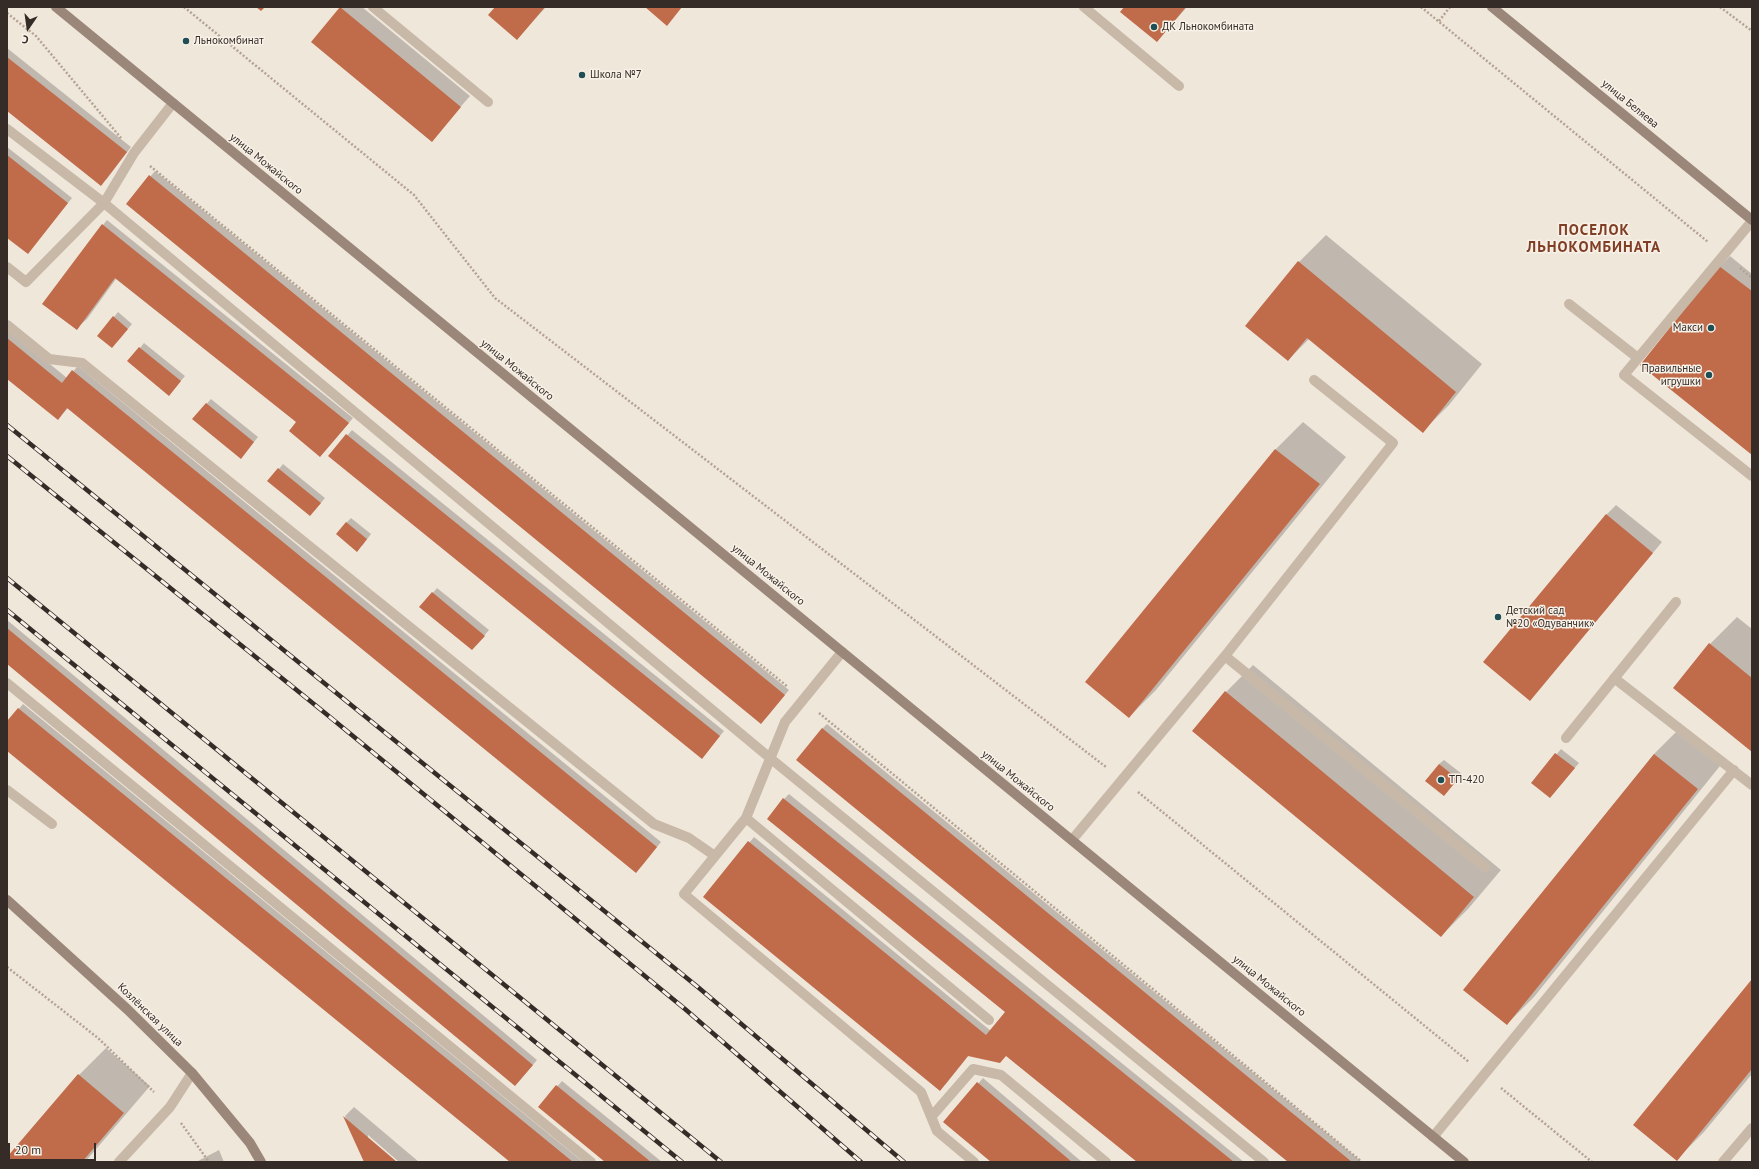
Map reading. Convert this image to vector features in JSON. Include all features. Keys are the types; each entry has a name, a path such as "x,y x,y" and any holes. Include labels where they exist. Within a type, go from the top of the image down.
{"main road":[{"name":"улица Можайского","path":"56,7 1464,1162"},
{"name":"улица Беляева","path":"1492,7 1752,220"},
{"name":"Козлёнская улица","path":"7,900 127,1009 192,1073 250,1143 261,1162"}],"lane":[{"path":"373,7 488,102"},
{"path":"1084,7 1179,86"},
{"path":"7,267 26,282 104,203 134,153 173,103"},
{"path":"7,129 104,203 770,758 1264,1162"},
{"path":"1752,220 1624,375 1752,476"},
{"path":"1569,304 1638,358"},
{"path":"7,325 49,359 82,363 654,824 689,838 715,856"},
{"path":"1072,840 1225,656 1393,443 1314,380"},
{"path":"1566,738 1676,602"},
{"path":"842,652 785,722 746,818 684,894 920,1092 932,1116 937,1131 974,1162"},
{"path":"1225,656 1485,867"},
{"path":"1614,678 1752,785"},
{"path":"7,683 591,1162"},
{"path":"1433,1136 1734,770"},
{"path":"7,790 52,824"},
{"path":"746,818 990,1020"},
{"path":"932,1116 973,1069 1001,1075 1106,1162"},
{"path":"118,1162 170,1107 192,1073"},
{"path":"1723,1162 1752,1128"}],"path":[{"path":"184,7 414,195 495,298 1122,779 1592,1162"},
{"path":"1421,7 1752,278"},
{"path":"1439,21 1450,7"},
{"path":"1720,7 1752,31"},
{"path":"7,13 36,36 134,153 803,700 1362,1162"},
{"path":"7,967 98,1038 170,1107 209,1162"}],"building":[{"path":"256,7 265,7 261,11"},
{"path":"340,7 461,107 432,142 311,42"},
{"path":"495,7 545,7 517,40 488,15"},
{"path":"645,7 682,7 667,26"},
{"name":"ДК Льнокомбината","path":"1124,7 1186,7 1157,42 1120,12"},
{"path":"7,57 127,152 101,186 7,111"},
{"path":"7,155 68,203 28,254 7,238"},
{"path":"149,175 785,695 761,724 126,204"},
{"path":"102,224 349,423 320,457 289,431 296,422 115,278 77,330 42,304"},
{"path":"1298,261 1456,392 1423,433 1307,338 1288,361 1245,326"},
{"name":"Макси","path":"1719,266 1752,291 1752,455 1640,365"},
{"path":"113,316 128,329 112,348 97,336"},
{"path":"7,338 62,383 72,370 657,847 636,873 67,408 58,420 7,379"},
{"path":"139,347 181,381 169,396 127,361"},
{"path":"206,403 254,442 241,459 192,419"},
{"path":"346,434 720,736 702,759 328,456"},
{"path":"1275,449 1320,484 1129,718 1085,682"},
{"path":"278,468 321,503 310,516 267,481"},
{"path":"1606,514 1653,553 1530,701 1483,662"},
{"path":"346,522 367,539 357,552 336,534"},
{"path":"432,592 485,636 472,650 419,607"},
{"path":"7,628 533,1065 515,1086 7,664"},
{"path":"1709,643 1752,678 1752,752 1673,688"},
{"path":"1225,691 1474,897 1441,937 1192,731"},
{"path":"18,708 573,1162 510,1162 7,751 7,721"},
{"path":"822,728 1352,1162 1288,1162 796,760"},
{"path":"1555,753 1575,768 1550,798 1531,783"},
{"path":"1654,754 1698,789 1507,1025 1463,990"},
{"name":"ТП-420","path":"1439,764 1458,779 1444,796 1425,781"},
{"path":"783,798 1234,1162 1137,1162 1006,1056 1000,1063 968,1056 940,1091 703,897 748,841 986,1035 1005,1012 767,819"},
{"path":"1752,979 1752,1069 1677,1161 1633,1125"},
{"path":"78,1074 124,1113 82,1162 7,1162 7,1157"},
{"path":"977,1082 1072,1162 991,1162 943,1122"},
{"path":"556,1085 651,1162 605,1162 538,1107"},
{"path":"343,1116 397,1162 364,1162"}],"railway":[{"path":"7,425 699,988 904,1162"},
{"path":"7,456 325,713 685,1009 861,1162"},
{"path":"7,578 721,1162"},
{"path":"7,610 682,1162"}],"place":[{"name":"ДК Льнокомбината","path":"1154,27"},
{"name":"Льнокомбинат","path":"186,41"},
{"name":"Школа №7","path":"582,75"},
{"name":"Макси","path":"1711,328"},
{"name":"Правильные игрушки","path":"1709,375"},
{"name":"Детский сад №20 «Одуванчик»","path":"1498,617"},
{"name":"ТП-420","path":"1441,780"}],"district":[{"name":"ПОСЕЛОК ЛЬНОКОМБИНАТА","path":"1594,240"}]}
